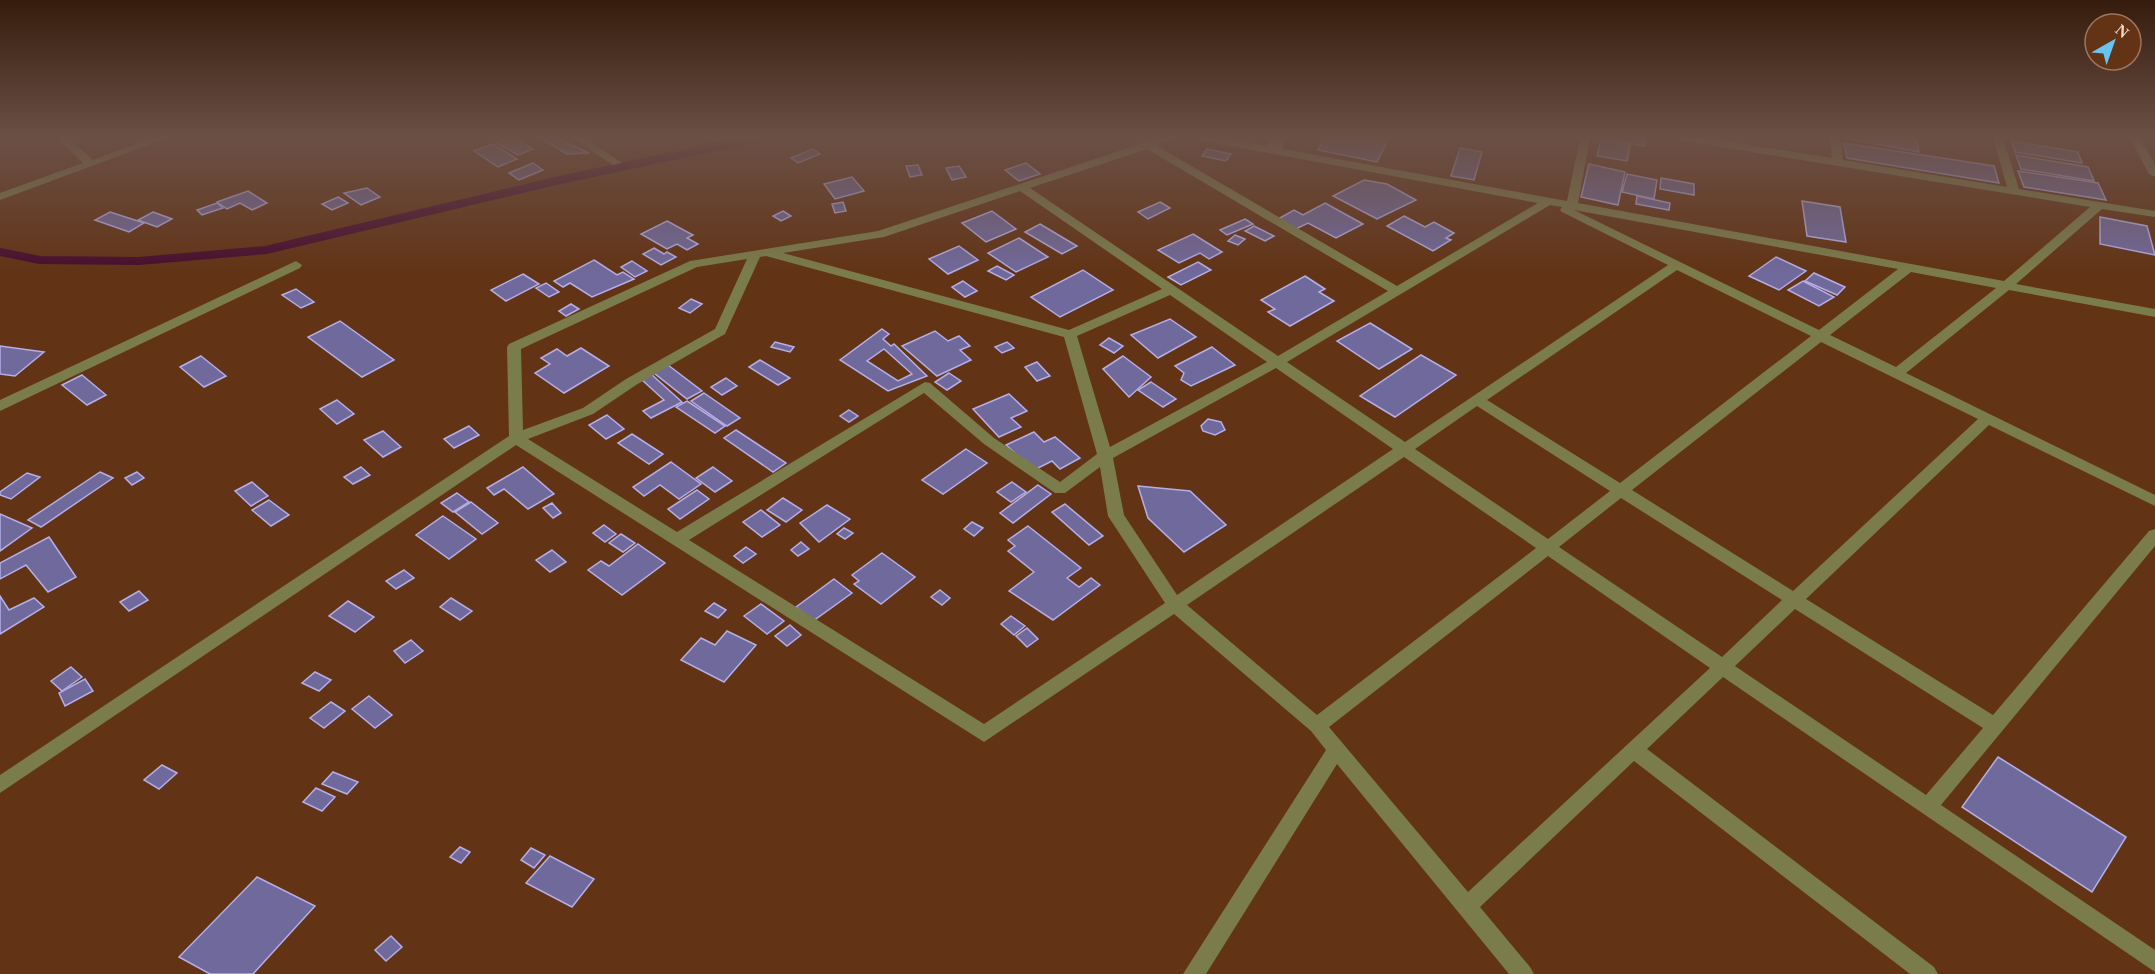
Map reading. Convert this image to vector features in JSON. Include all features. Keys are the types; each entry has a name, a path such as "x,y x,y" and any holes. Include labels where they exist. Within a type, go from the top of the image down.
{"street":[{"path":"0,197 37,183"},
{"path":"516,438 514,347 694,264 880,234 1036,183"},
{"path":"1214,183 1397,291"},
{"path":"1453,183 2155,313"},
{"path":"1572,206 1576,183"},
{"path":"1967,183 2155,214"},
{"path":"2012,183 2014,191"},
{"path":"1022,188 2155,962"},
{"path":"1549,201 2155,501"},
{"path":"677,540 925,386 989,441 1060,489 1105,456 1277,362 1549,201"},
{"path":"1896,374 2007,285 2099,205"},
{"path":"769,253 1070,334 1171,290"},
{"path":"0,784 516,438 588,411 631,381 720,331 755,255"},
{"path":"0,406 296,265"},
{"path":"516,438 984,734 1676,265"},
{"path":"1317,726 1909,267"},
{"path":"1070,334 1105,456 1116,516 1175,604 1317,726 1522,974"},
{"path":"1477,400 1995,726"},
{"path":"1467,906 1987,419"},
{"path":"1928,807 2155,535"},
{"path":"1199,972 1336,748"},
{"path":"1634,750 1927,974"}],"building":[{"path":"858,183 864,191 835,199 824,184"},
{"path":"1357,183 1384,183 1416,200 1377,219 1333,196"},
{"path":"1584,183 1623,183 1618,205 1581,197"},
{"path":"1624,183 1656,183 1654,199 1622,192"},
{"path":"1661,183 1691,183 1694,184 1694,195 1660,189"},
{"path":"2023,183 2098,183 2106,200 2024,187"},
{"path":"367,188 380,197 361,205 344,193"},
{"path":"248,191 267,203 252,210 240,203 227,209 217,202"},
{"path":"1637,196 1670,203 1669,210 1636,204"},
{"path":"338,197 348,203 332,210 322,204"},
{"path":"1802,201 1840,207 1846,242 1807,236"},
{"path":"843,202 846,211 835,213 832,204"},
{"path":"1160,202 1170,208 1148,219 1138,212"},
{"path":"217,203 223,208 202,215 197,210"},
{"path":"1325,203 1363,224 1336,238 1308,223 1296,229 1278,219 1294,210 1303,215"},
{"path":"783,211 791,216 781,221 773,216"},
{"path":"992,211 1016,229 986,242 962,223"},
{"path":"110,212 144,223 129,232 95,220"},
{"path":"153,212 172,219 157,227 138,220"},
{"path":"1404,216 1425,227 1434,222 1454,233 1446,238 1451,240 1433,251 1387,226"},
{"path":"2100,217 2147,226 2155,255 2100,244"},
{"path":"1245,219 1253,224 1227,235 1220,230"},
{"path":"667,221 693,235 687,238 698,244 687,250 677,244 667,249 641,234"},
{"path":"1040,224 1077,246 1062,254 1025,232"},
{"path":"1254,226 1274,236 1265,241 1245,231"},
{"path":"1193,234 1222,252 1209,259 1200,253 1179,263 1158,250"},
{"path":"1235,235 1245,239 1238,245 1228,241"},
{"path":"1019,238 1048,257 1016,272 988,253"},
{"path":"959,246 978,260 948,274 929,259"},
{"path":"654,248 676,257 661,265 643,254"},
{"path":"1776,257 1806,271 1779,290 1749,276"},
{"path":"594,260 617,275 623,272 634,279 592,297 570,283 563,287 554,281"},
{"path":"632,261 647,271 635,277 621,267"},
{"path":"1198,262 1211,270 1181,285 1168,277"},
{"path":"997,266 1014,275 1006,280 988,271"},
{"path":"1083,270 1113,290 1060,317 1031,297"},
{"path":"1814,273 1845,287 1837,295 1805,281"},
{"path":"523,274 539,284 506,301 491,290"},
{"path":"1305,276 1325,289 1319,292 1334,301 1290,326 1268,312 1275,309 1261,300"},
{"path":"963,281 977,291 965,297 952,287"},
{"path":"1803,281 1834,297 1819,306 1788,290"},
{"path":"546,283 559,292 549,297 536,288"},
{"path":"296,289 314,302 301,308 282,295"},
{"path":"691,299 702,304 690,313 679,308"},
{"path":"571,304 579,309 566,316 559,311"},
{"path":"1170,319 1196,337 1158,358 1131,335"},
{"path":"340,321 394,360 362,377 308,337"},
{"path":"1370,323 1412,349 1379,369 1337,341"},
{"path":"882,329 889,334 883,339 891,346 894,344 927,376 888,391 840,360","holes":["884,349 912,374 898,381 867,361"]},
{"path":"935,331 948,341 959,336 970,346 960,350 971,360 937,376 902,346"},
{"path":"1109,338 1123,346 1114,353 1100,345"},
{"path":"775,342 794,347 790,352 771,347"},
{"path":"1007,342 1014,348 1002,353 995,347"},
{"path":"0,346 44,352 15,376 0,374"},
{"path":"1212,347 1235,365 1191,386 1181,380 1184,373 1175,366"},
{"path":"581,348 609,366 564,393 535,373 550,364 541,358 557,349 567,356"},
{"path":"1421,355 1456,375 1395,417 1360,396"},
{"path":"201,356 226,376 204,387 180,367"},
{"path":"1123,356 1151,377 1129,397 1103,369"},
{"path":"760,360 790,378 778,385 749,367"},
{"path":"1037,362 1050,376 1037,381 1025,367"},
{"path":"668,365 702,391 687,399 654,373"},
{"path":"949,373 961,381 947,390 935,382"},
{"path":"651,374 682,402 651,418 643,411 664,400 641,379"},
{"path":"82,375 106,395 87,405 62,385"},
{"path":"726,378 737,386 722,395 711,387"},
{"path":"1151,382 1176,399 1163,407 1138,390"},
{"path":"704,393 740,418 727,426 691,401"},
{"path":"1009,394 1027,411 1011,418 1021,427 999,437 973,409"},
{"path":"337,400 354,414 337,424 320,409"},
{"path":"687,401 725,426 715,433 676,407"},
{"path":"849,410 858,416 849,422 840,416"},
{"path":"607,415 624,429 606,439 589,425"},
{"path":"1208,419 1221,422 1225,430 1215,435 1203,431 1201,426"},
{"path":"469,426 479,435 454,448 444,439"},
{"path":"736,430 786,463 773,472 724,438"},
{"path":"383,431 401,447 383,457 364,440"},
{"path":"1034,432 1044,442 1055,437 1080,458 1060,469 1052,461 1034,470 1006,445"},
{"path":"632,434 663,454 649,464 618,443"},
{"path":"966,449 987,463 943,494 922,480"},
{"path":"671,462 701,484 679,499 660,485 644,496 633,487"},
{"path":"361,467 370,475 353,484 344,477"},
{"path":"523,467 554,494 528,509 504,489 494,495 487,488"},
{"path":"713,467 732,481 715,492 696,478"},
{"path":"100,472 113,478 41,527 28,520"},
{"path":"137,472 144,478 132,485 125,478"},
{"path":"27,473 40,477 11,499 0,495 0,492"},
{"path":"252,482 268,496 251,506 235,491"},
{"path":"1012,482 1026,492 1011,502 997,492"},
{"path":"1038,485 1051,494 1013,523 1000,513"},
{"path":"1138,486 1190,491 1226,525 1184,552 1148,518"},
{"path":"697,490 709,499 680,519 668,509"},
{"path":"457,493 469,502 453,512 441,503"},
{"path":"783,498 802,510 786,522 767,510"},
{"path":"269,500 289,515 271,526 252,510"},
{"path":"471,502 498,523 482,534 455,512"},
{"path":"552,503 561,513 553,518 543,508"},
{"path":"1065,504 1103,536 1089,545 1052,512"},
{"path":"827,505 850,519 819,542 800,523"},
{"path":"761,510 780,525 762,537 743,522"},
{"path":"0,514 32,528 0,551"},
{"path":"443,516 476,539 449,559 416,535"},
{"path":"972,522 983,528 974,536 964,529"},
{"path":"604,525 616,534 605,542 593,533"},
{"path":"1028,526 1081,568 1067,578 1079,587 1091,578 1100,585 1053,620 1009,591 1034,572 1008,551 1015,546 1008,540"},
{"path":"844,528 853,533 845,539 837,534"},
{"path":"621,534 635,543 623,552 609,543"},
{"path":"49,537 76,577 48,592 26,565 0,579 0,563"},
{"path":"801,542 809,549 798,556 791,550"},
{"path":"638,544 665,563 622,595 588,570 601,561 609,566"},
{"path":"746,547 756,554 743,563 734,556"},
{"path":"552,550 566,562 550,572 536,560"},
{"path":"882,553 915,577 881,604 854,584 859,581 852,575"},
{"path":"404,570 414,578 396,589 386,581"},
{"path":"834,579 852,593 813,621 796,607"},
{"path":"940,590 950,598 942,605 931,597"},
{"path":"139,591 148,600 129,611 120,602"},
{"path":"0,596 9,610 34,598 44,607 0,634"},
{"path":"451,598 472,611 460,620 440,607"},
{"path":"348,601 374,617 355,632 329,616"},
{"path":"714,603 726,610 718,618 705,611"},
{"path":"761,604 784,621 767,634 744,616"},
{"path":"1011,616 1025,626 1014,635 1001,624"},
{"path":"790,625 801,635 787,646 775,636"},
{"path":"1027,628 1038,639 1027,647 1016,636"},
{"path":"727,631 756,645 724,682 681,660 701,638 715,645"},
{"path":"411,640 423,651 405,663 394,651"},
{"path":"71,667 82,677 62,691 51,681"},
{"path":"315,672 331,680 319,691 302,683"},
{"path":"85,679 93,691 65,706 59,693"},
{"path":"369,696 392,715 375,728 352,709"},
{"path":"331,702 345,711 324,728 310,718"},
{"path":"1998,757 2126,837 2092,892 1962,807"},
{"path":"162,765 177,773 159,789 144,780"},
{"path":"333,772 358,782 347,794 322,784"},
{"path":"316,788 335,797 322,811 303,802"},
{"path":"460,847 470,852 461,863 450,857"},
{"path":"531,848 545,855 534,868 521,860"},
{"path":"550,856 594,879 572,907 526,883"},
{"path":"257,877 315,906 253,974 210,974 179,957"},
{"path":"391,936 402,947 386,961 375,950"}],"waterway":[{"path":"0,252 40,260 139,261 266,250 545,183"}]}
